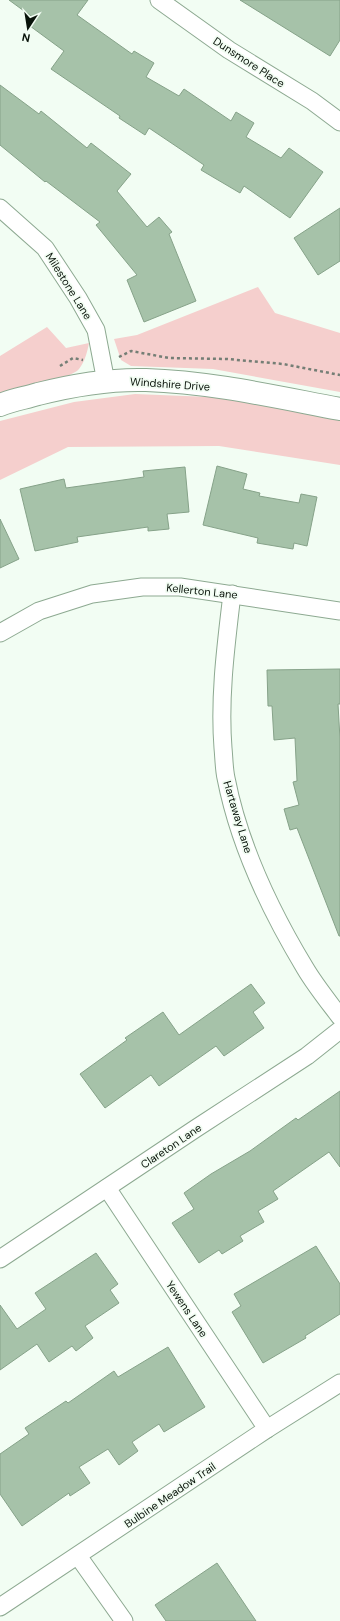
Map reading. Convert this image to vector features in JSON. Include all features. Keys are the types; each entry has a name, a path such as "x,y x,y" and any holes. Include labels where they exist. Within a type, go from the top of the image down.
{"street":[{"name":"Dunsmore Place","path":"159,0 229,50 312,101 340,122"},
{"name":"Milestone Lane","path":"0,208 45,248 78,298 96,330 106,382"},
{"name":"Windshire Drive","path":"0,405 56,390 106,382 146,380 200,384 340,409"},
{"name":"Kellerton Lane","path":"0,633 39,612 92,594 142,587 180,587 340,611"},
{"name":"Hartaway Lane","path":"232,594 224,659 221,722 226,778 240,831 260,881 279,921 305,968 340,1017"},
{"name":"Clareton Lane","path":"0,1259 307,1056 340,1030"},
{"name":"Yewens Lane","path":"107,1188 267,1429"},
{"name":"Bulbine Meadow Trail","path":"0,1608 267,1429 340,1383"},
{"path":"78,1556 124,1621"}],"shaded area":[{"path":"258,287 275,313 340,333 340,392 213,369 131,366 121,360 114,339 137,335"},
{"path":"47,327 66,348 89,343 86,357 79,369 65,377 0,396 0,356"},
{"path":"135,394 210,397 279,406 340,420 340,465 219,446 68,447 0,480 0,421 74,402"}],"building":[{"path":"9,0 88,0 77,15 132,54 134,51 154,63 146,77 179,96 184,89 231,121 236,112 254,123 246,137 281,158 289,148 323,172 290,218 244,186 240,193 201,170 204,165 149,128 145,135 51,69 64,51 30,26 35,19"},
{"path":"240,0 340,0 340,40 330,56"},
{"path":"0,85 39,114 41,111 87,148 91,143 131,174 117,191 147,227 159,217 172,232 169,234 196,301 144,322 127,280 137,275 96,225 100,222 46,181 45,182 0,145"},
{"path":"340,208 340,261 318,275 294,238"},
{"path":"217,466 247,474 243,489 260,493 259,496 299,503 301,494 317,497 307,546 294,543 293,549 257,543 258,538 203,525"},
{"path":"185,467 189,512 167,514 169,529 148,531 148,527 77,537 78,542 35,551 20,489 64,479 66,488 144,477 143,471"},
{"path":"0,519 19,559 0,568"},
{"path":"340,669 340,704 338,704 340,739 339,936 297,828 290,830 284,809 299,805 293,782 297,781 295,738 274,740 272,706 268,706 267,670"},
{"path":"251,984 265,1003 253,1012 264,1028 224,1056 216,1046 159,1086 151,1075 105,1108 80,1074 127,1040 125,1038 163,1012 179,1035"},
{"path":"340,1091 340,1167 329,1152 273,1191 278,1199 258,1211 264,1222 240,1236 243,1241 222,1254 219,1250 199,1263 172,1223 194,1209 184,1193 211,1174 250,1151 296,1118 298,1120"},
{"path":"316,1246 340,1284 340,1314 305,1336 306,1338 263,1363 232,1312 241,1306 234,1294"},
{"path":"96,1253 118,1284 110,1290 119,1303 85,1326 93,1338 76,1351 72,1346 49,1362 37,1344 0,1370 0,1305 17,1329 46,1309 35,1293"},
{"path":"168,1347 205,1407 164,1432 159,1424 132,1442 138,1451 119,1465 108,1449 79,1467 90,1483 70,1496 69,1493 22,1526 0,1494 0,1454 29,1434 25,1428 66,1401 68,1403 114,1371 118,1377"},
{"path":"217,1563 256,1621 166,1621 155,1605"}]}
